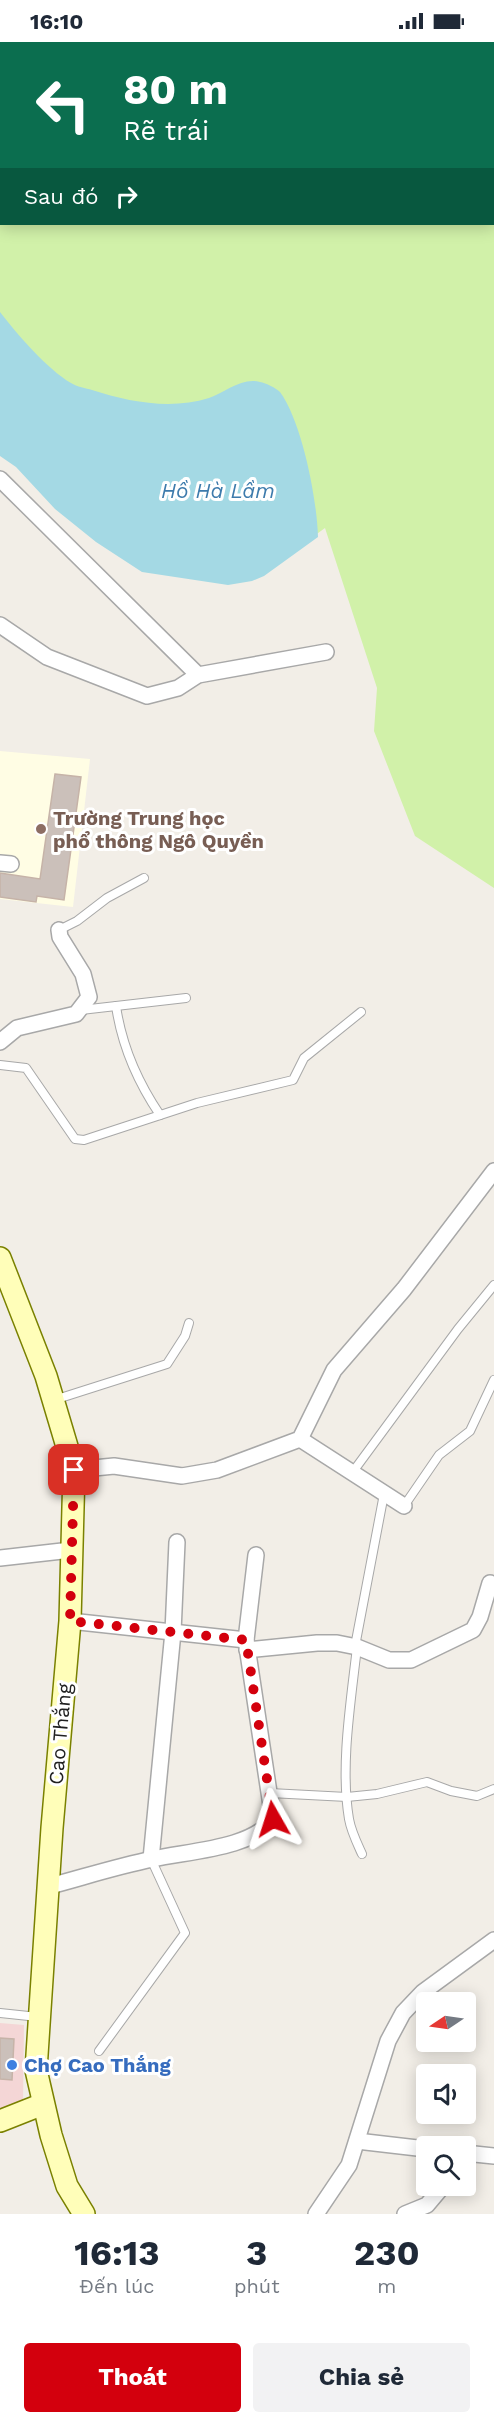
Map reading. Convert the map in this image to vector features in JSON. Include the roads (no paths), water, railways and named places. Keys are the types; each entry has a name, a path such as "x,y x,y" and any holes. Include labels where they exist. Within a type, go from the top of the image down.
{"main road":[{"name":"Cao Thắng","path":"0,1258 46,1376 74,1470 70,1621 52,1828 50,1886 36,2070 43,2104 67,2186 84,2214"},
{"path":"0,2121 43,2104"}],"street":[{"path":"0,479 198,675"},
{"path":"0,625 47,657 147,696 178,688 198,675 326,652"},
{"path":"0,1042 17,1028 76,1014 89,997 83,974 60,937 59,930"},
{"path":"74,1470 114,1466 182,1476 217,1470 300,1439 334,1371 404,1289 494,1171"},
{"path":"300,1439 405,1506"},
{"path":"152,1859 173,1632 177,1542"},
{"path":"2,1554 72,1550"},
{"path":"50,1886 152,1859 231,1844 266,1829 273,1819 246,1645 256,1555"},
{"path":"70,1621 173,1632 246,1645 317,1643 357,1647 400,1662 411,1660 468,1634 477,1624 490,1583"},
{"path":"316,2214 349,2165 388,2041 403,2013 423,1992 494,1940"},
{"path":"357,2141 416,2148"},
{"path":"476,2154 494,2156"},
{"path":"405,2214 427,2205 435,2196"}],"lane":[{"path":"59,930 77,921 107,898 144,878"},
{"path":"81,1010 186,999"},
{"path":"116,1006 120,1033 128,1057 142,1089 160,1116"},
{"path":"0,1065 26,1068 75,1139 84,1140 197,1103 293,1080 303,1058 361,1012"},
{"path":"352,1473 458,1329 494,1285"},
{"path":"53,1400 167,1364 185,1336 189,1323"},
{"path":"405,1506 439,1455 470,1431 494,1380"},
{"path":"362,1854 349,1821 348,1733 356,1641 384,1494"},
{"path":"270,1793 347,1797 376,1794 427,1782 451,1791 477,1796 494,1789"},
{"path":"99,2051 185,1933 152,1859"},
{"path":"0,2013 40,2017"}],"water":[{"name":"Hồ Hà Lầm","path":"0,312 52,369 76,386 135,401 165,404 195,402 233,386 253,381 276,389 288,405 307,462 315,503 318,537 264,576 252,581 228,585 142,572 96,542 55,509 16,467 0,456"}],"place":[{"name":"Trường Trung học phổ thông Ngô Quyền","path":"41,829"},
{"name":"Chợ Cao Thắng","path":"12,2065"}]}
